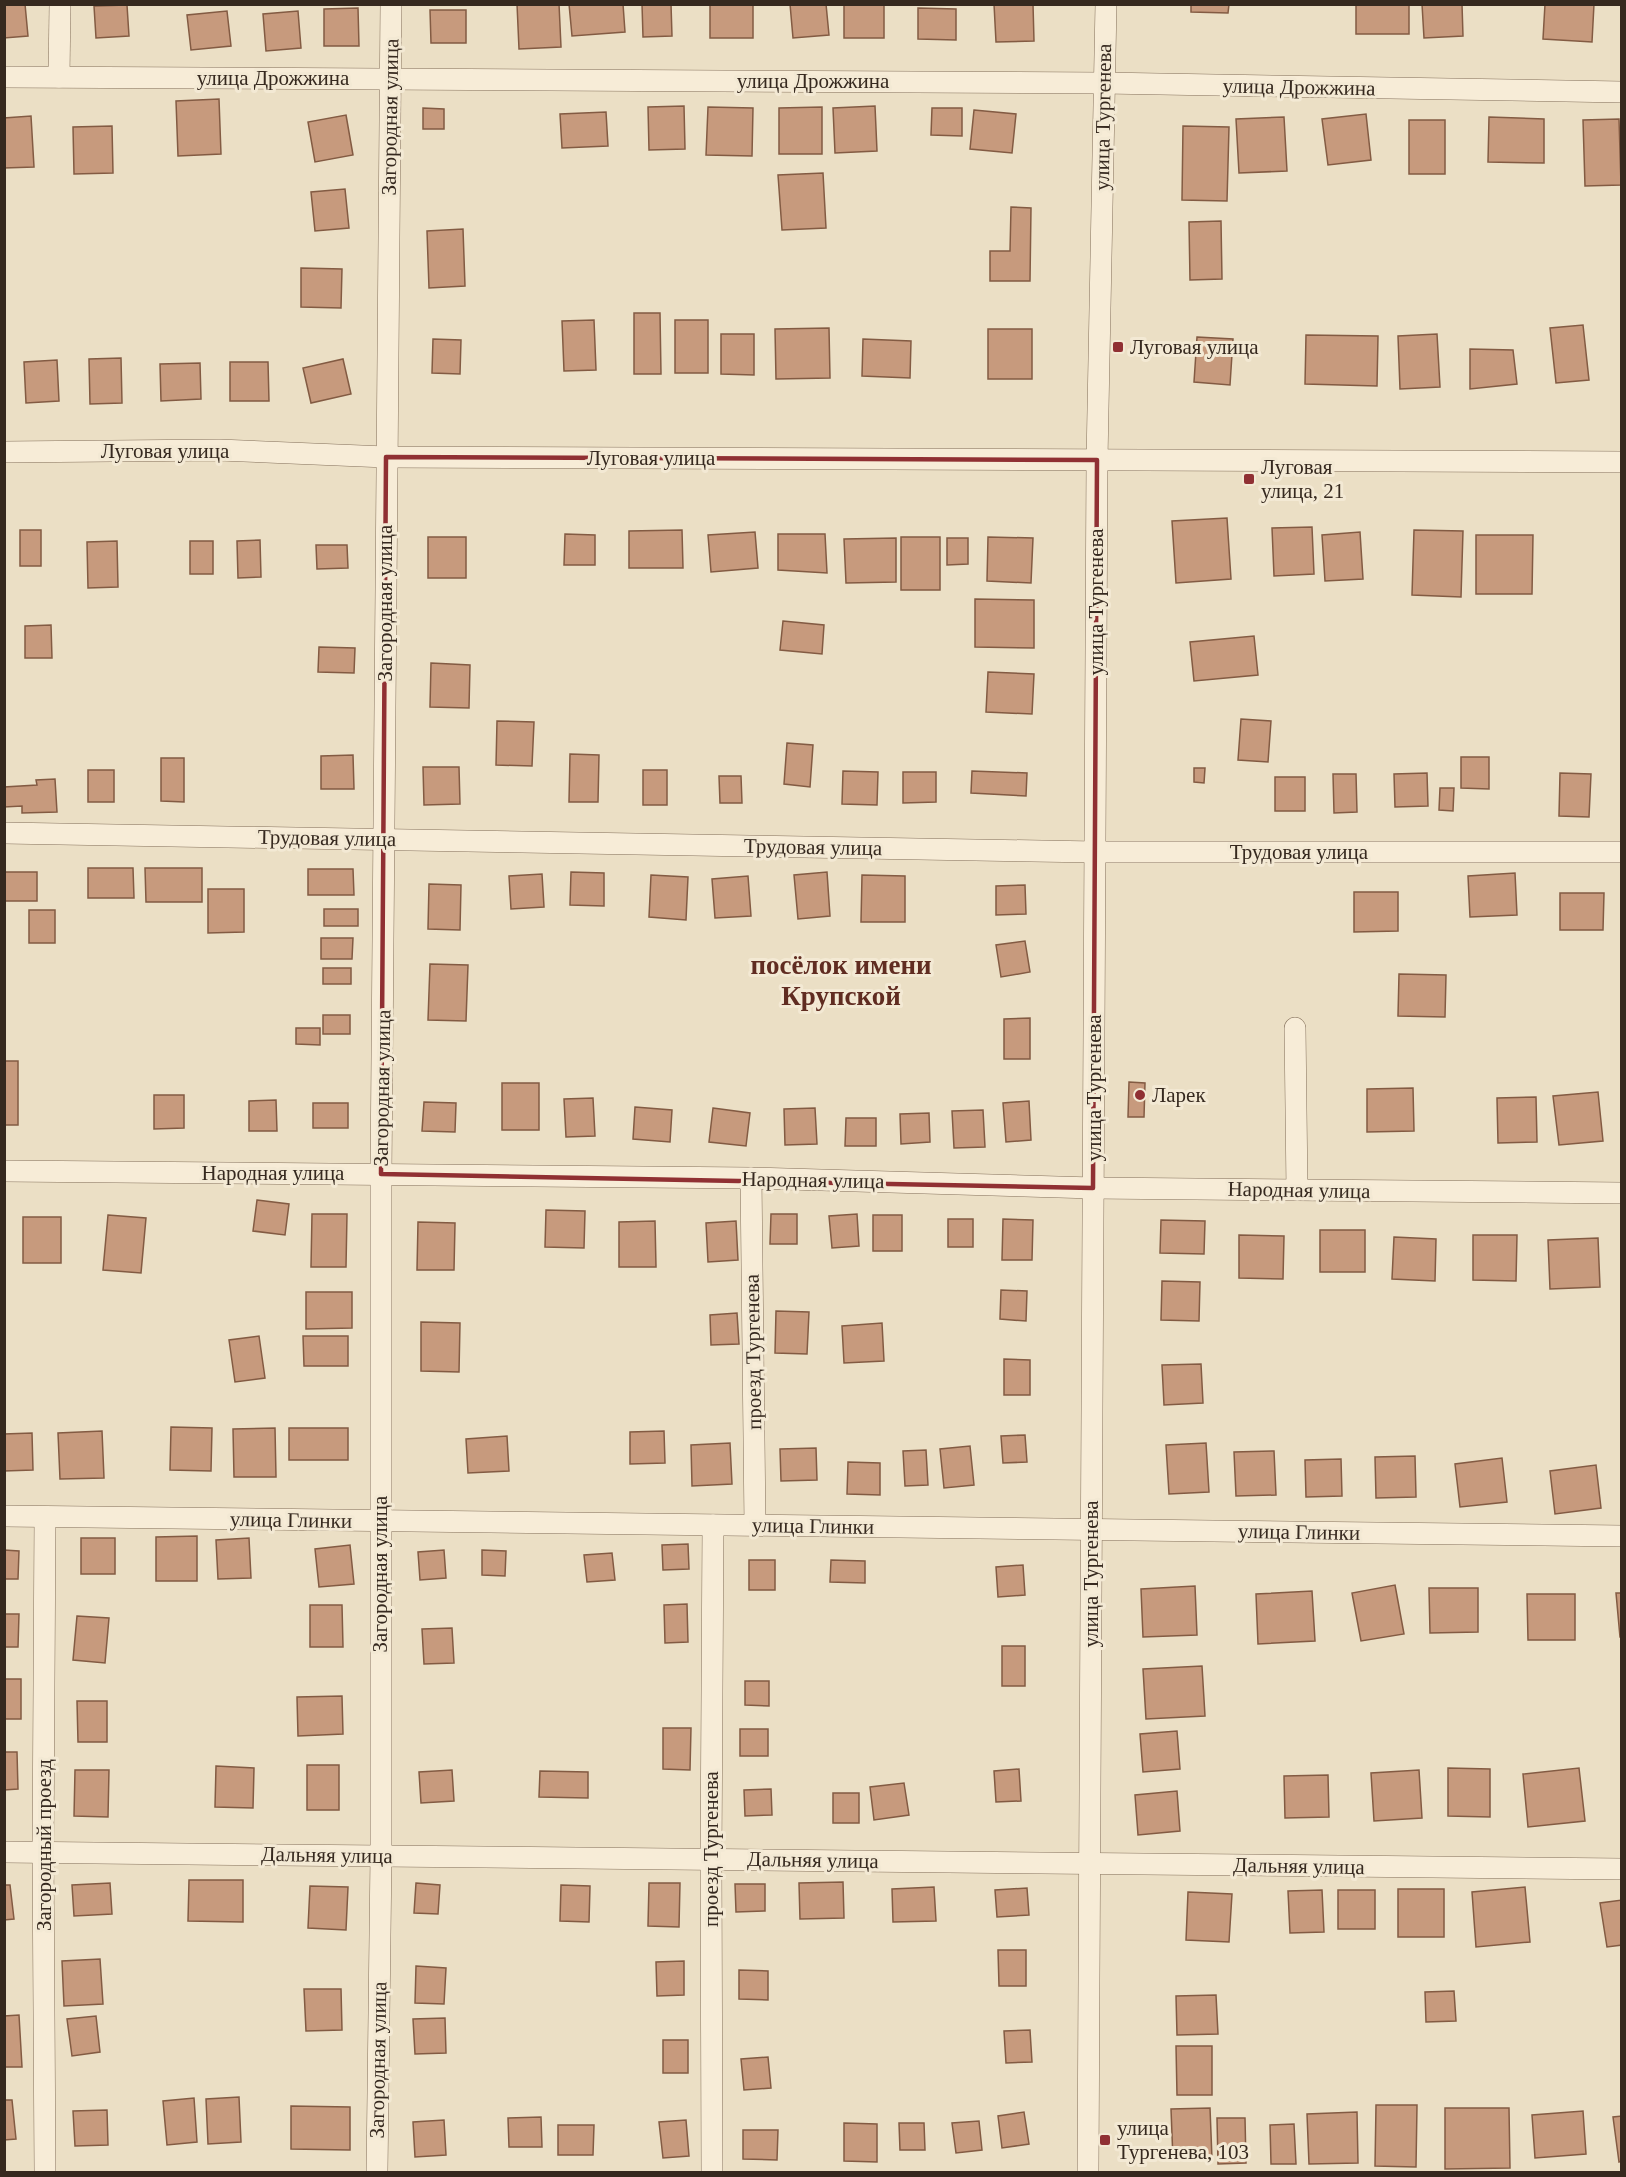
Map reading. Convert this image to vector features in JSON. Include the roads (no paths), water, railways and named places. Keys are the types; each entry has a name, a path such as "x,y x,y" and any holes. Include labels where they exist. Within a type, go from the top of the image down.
{"street":[{"path":"59,77 60,4"},
{"name":"Загородная улица","path":"377,2172 381,1856 379,1521 381,1174 391,4"},
{"name":"улица Тургенева","path":"1088,2172 1097,460 1106,4"},
{"name":"улица Дрожжина","path":"4,77 1104,84 1622,92"},
{"name":"Луговая улица","path":"4,452 219,450 386,457 1622,462"},
{"name":"Трудовая улица","path":"4,832 1095,852 1622,852"},
{"path":"1295,1028 1297,1190"},
{"name":"Народная улица","path":"4,1171 751,1178 1093,1188 1622,1194"},
{"name":"проезд Тургенева","path":"751,1178 754,1525"},
{"name":"улица Глинки","path":"4,1516 1622,1536"},
{"name":"Загородный проезд","path":"45,1516 43,1852 45,2172"},
{"name":"проезд Тургенева","path":"712,2172 713,1525"},
{"name":"Дальняя улица","path":"4,1852 1622,1869"}],"place":[{"name":"Луговая улица","path":"1118,347"},
{"name":"Луговая улица, 21","path":"1249,479"},
{"name":"Ларек","path":"1140,1095"},
{"name":"улица Тургенева, 103","path":"1105,2140"}],"district":[{"name":"посёлок имени Крупской","path":"841,980"}]}
